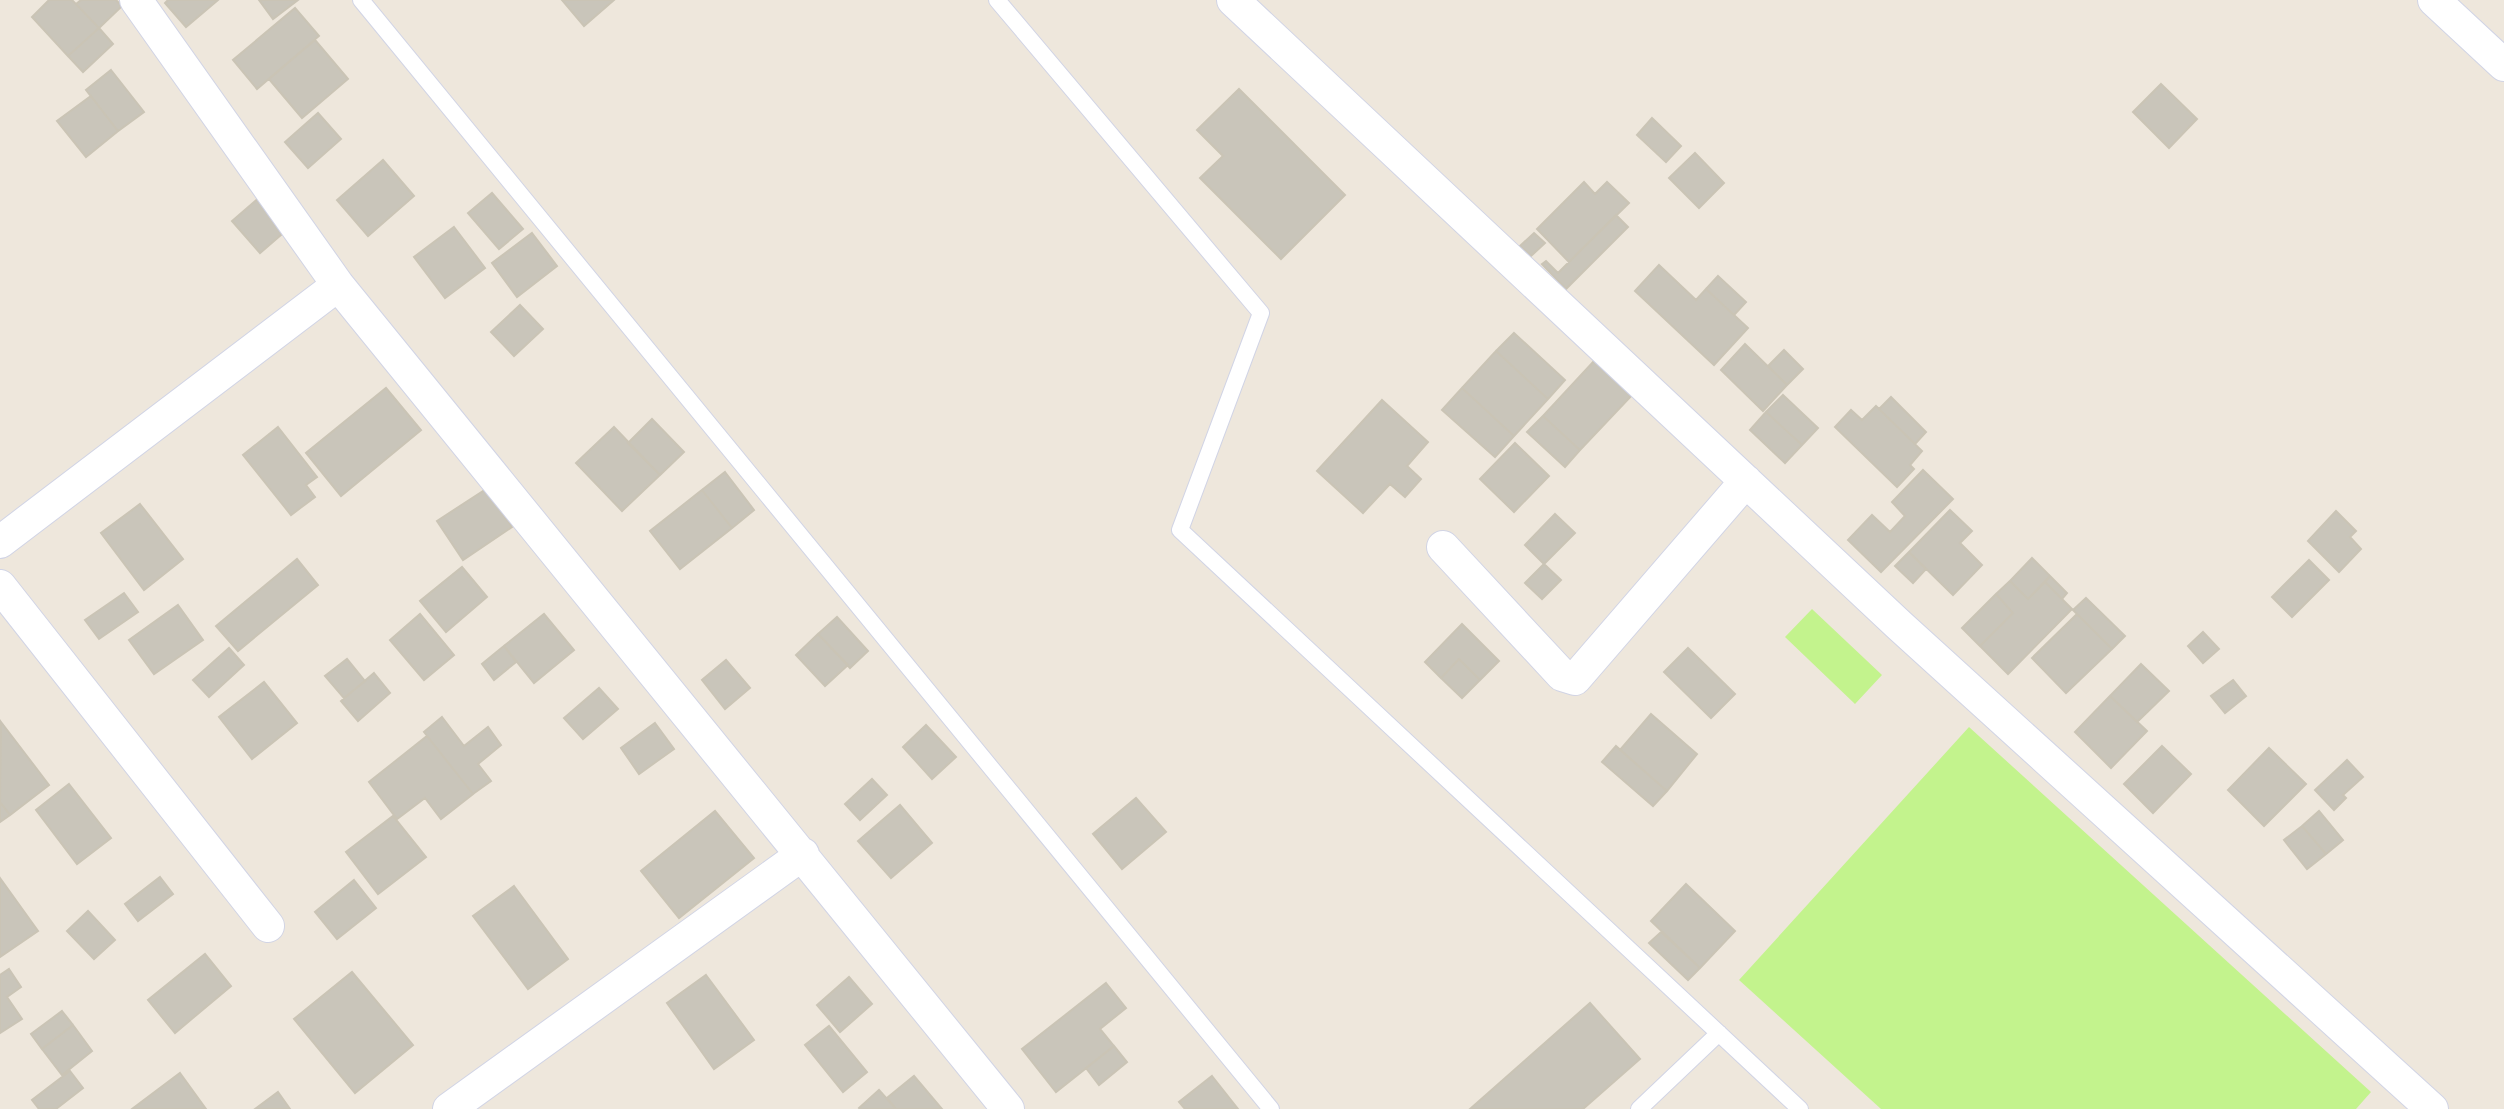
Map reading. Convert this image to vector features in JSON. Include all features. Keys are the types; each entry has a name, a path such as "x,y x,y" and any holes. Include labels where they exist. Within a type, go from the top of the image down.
{"street":[{"path":"136,0 338,285 1008,1109"},
{"path":"1233,0 1910,634 2432,1109"},
{"path":"2434,0 2504,65"},
{"path":"0,542 338,285"},
{"path":"1443,547 1562,676 1575,679 1746,481"},
{"path":"0,586 268,926"},
{"path":"449,1109 803,854"}],"lane":[{"path":"361,0 1271,1109"},
{"path":"997,0 1261,313 1180,530 1800,1109"},
{"path":"1639,1109 1719,1033"}],"green space":[{"path":"1812,609 1882,675 1855,704 1785,637"},
{"path":"1969,727 2371,1092 2356,1109 1881,1109 1739,980"}],"building":[{"path":"49,0 72,0 99,28 68,56 32,17"},
{"path":"81,0 116,0 122,6 99,28 76,4"},
{"path":"168,0 218,0 186,27 165,3"},
{"path":"259,0 298,0 273,19"},
{"path":"562,0 614,0 584,26"},
{"path":"295,8 319,36 257,89 233,60"},
{"path":"99,28 113,44 83,72 68,56"},
{"path":"315,40 348,79 302,118 269,79"},
{"path":"111,70 144,112 118,131 86,90"},
{"path":"2161,84 2197,119 2169,148 2133,112"},
{"path":"1239,89 1345,195 1281,259 1200,178 1223,156 1197,130"},
{"path":"91,96 118,131 86,157 57,121"},
{"path":"318,113 341,139 308,168 285,142"},
{"path":"1652,118 1681,146 1666,162 1637,135"},
{"path":"1695,153 1724,183 1699,208 1669,178"},
{"path":"383,160 414,196 368,236 337,200"},
{"path":"1584,182 1595,194 1607,182 1629,203 1569,262 1537,229"},
{"path":"492,193 523,229 499,249 468,213"},
{"path":"260,197 288,229 260,253 232,221"},
{"path":"1616,215 1628,227 1566,289 1542,264 1546,261 1558,273"},
{"path":"454,227 485,268 445,298 414,257"},
{"path":"532,233 557,266 517,297 492,263"},
{"path":"1534,233 1545,243 1531,256 1520,246"},
{"path":"1659,265 1696,300 1706,289 1748,328 1714,365 1635,291"},
{"path":"1718,276 1746,302 1734,315 1706,289"},
{"path":"520,305 543,329 514,356 491,332"},
{"path":"1514,333 1565,380 1548,399 1496,351"},
{"path":"1745,344 1787,385 1763,411 1721,370"},
{"path":"1784,350 1803,369 1787,385 1768,366"},
{"path":"1496,351 1548,399 1514,436 1462,388"},
{"path":"1595,360 1633,394 1580,450 1543,416"},
{"path":"386,388 421,430 341,496 306,453"},
{"path":"1462,388 1514,436 1495,457 1442,410"},
{"path":"1783,395 1818,428 1802,445 1766,412"},
{"path":"1891,397 1926,432 1915,444 1879,409"},
{"path":"1382,400 1428,442 1407,466 1421,479 1405,497 1390,484 1363,513 1317,471"},
{"path":"1876,406 1922,451 1910,465 1914,469 1897,487 1835,427 1851,410 1862,420"},
{"path":"1766,412 1802,445 1785,463 1750,430"},
{"path":"1543,416 1580,450 1565,467 1527,432"},
{"path":"652,419 684,452 660,475 628,443"},
{"path":"278,427 317,477 306,485 315,497 291,515 243,455"},
{"path":"614,427 660,475 622,511 576,463"},
{"path":"1515,443 1549,476 1514,512 1480,479"},
{"path":"1923,470 1953,499 1881,572 1848,540 1872,515 1890,532 1905,516 1892,502"},
{"path":"725,472 754,510 732,528 702,490"},
{"path":"486,489 512,527 463,560 437,521"},
{"path":"702,490 732,528 680,569 650,531"},
{"path":"140,504 183,559 144,590 101,533"},
{"path":"1950,510 1972,531 1960,543 1982,565 1953,595 1909,552"},
{"path":"2336,511 2356,531 2350,537 2361,549 2339,572 2308,541"},
{"path":"1555,514 1575,533 1544,564 1525,545"},
{"path":"1909,552 1926,569 1913,583 1895,566"},
{"path":"2032,558 2050,576 2028,599 2010,581"},
{"path":"297,559 318,585 238,651 216,626"},
{"path":"2309,560 2329,580 2292,617 2272,597"},
{"path":"1544,564 1561,580 1542,599 1525,583"},
{"path":"462,567 487,597 446,632 420,601"},
{"path":"2050,576 2067,593 2062,599 2045,582"},
{"path":"2010,581 2028,599 2045,582 2072,609 2008,674 1980,646 2013,613 1996,594"},
{"path":"124,593 138,612 99,639 85,620"},
{"path":"1996,594 2013,613 1980,646 1962,628"},
{"path":"2086,598 2125,636 2112,649 2073,610"},
{"path":"178,605 203,640 154,674 129,640"},
{"path":"420,614 454,655 424,680 390,640"},
{"path":"544,614 574,650 534,683 504,646"},
{"path":"2077,614 2112,649 2066,693 2032,658"},
{"path":"837,617 868,651 850,668 818,634"},
{"path":"1462,624 1499,661 1480,680 1459,659 1441,678 1425,662"},
{"path":"2203,632 2219,649 2203,663 2188,646"},
{"path":"818,634 848,665 825,686 796,655"},
{"path":"504,646 516,662 494,680 482,664"},
{"path":"229,648 244,665 209,697 193,680"},
{"path":"1688,648 1735,694 1711,718 1664,672"},
{"path":"347,659 365,681 344,698 325,676"},
{"path":"1459,659 1480,680 1462,698 1441,678"},
{"path":"726,660 750,688 725,709 702,680"},
{"path":"2141,664 2169,691 2137,722 2110,696"},
{"path":"374,673 390,693 358,721 341,701"},
{"path":"2233,680 2246,696 2225,713 2211,696"},
{"path":"264,682 297,723 252,759 219,717"},
{"path":"599,688 618,709 583,739 564,718"},
{"path":"2110,696 2147,731 2111,768 2075,732"},
{"path":"1651,714 1697,754 1667,791 1620,750"},
{"path":"442,717 464,746 488,727 501,745 478,764 491,781 473,794 424,732"},
{"path":"1,722 49,785 10,815 0,802"},
{"path":"655,723 674,749 639,774 621,748"},
{"path":"926,725 956,757 932,779 903,747"},
{"path":"427,736 473,794 441,819 425,798 397,819 369,782"},
{"path":"1616,746 1667,791 1653,806 1602,762"},
{"path":"2162,746 2191,774 2153,813 2124,784"},
{"path":"2269,748 2306,784 2264,826 2228,790"},
{"path":"2347,760 2363,777 2343,795 2346,798 2334,810 2315,790"},
{"path":"872,779 887,795 860,820 845,804"},
{"path":"69,784 111,838 77,864 36,810"},
{"path":"1136,798 1166,832 1122,869 1093,834"},
{"path":"0,802 10,815 0,822"},
{"path":"900,805 932,843 891,878 858,841"},
{"path":"715,811 754,858 679,918 641,871"},
{"path":"2319,811 2343,840 2326,854 2302,826"},
{"path":"393,816 426,857 378,894 346,852"},
{"path":"2302,826 2326,854 2307,869 2284,840"},
{"path":"160,877 173,894 138,921 125,904"},
{"path":"0,878 38,931 0,957"},
{"path":"354,880 376,908 337,939 315,912"},
{"path":"1686,884 1735,931 1700,968 1651,921"},
{"path":"514,886 568,959 528,989 473,916"},
{"path":"88,911 115,940 94,959 67,931"},
{"path":"1661,932 1700,968 1688,980 1649,943"},
{"path":"205,954 231,986 175,1033 148,1000"},
{"path":"9,969 21,987 7,997 22,1019 0,1033 0,975"},
{"path":"352,972 413,1045 355,1093 294,1019"},
{"path":"706,975 754,1040 714,1069 667,1003"},
{"path":"849,977 872,1004 840,1032 817,1005"},
{"path":"1106,983 1126,1008 1100,1029 1114,1046 1056,1092 1022,1049"},
{"path":"1590,1003 1640,1059 1583,1109 1470,1109"},
{"path":"62,1011 73,1025 42,1049 31,1034"},
{"path":"73,1025 92,1051 62,1075 42,1049"},
{"path":"829,1026 867,1072 843,1092 805,1045"},
{"path":"1114,1046 1127,1062 1099,1085 1086,1068"},
{"path":"70,1071 83,1088 56,1109 39,1109 32,1100"},
{"path":"180,1073 206,1109 132,1109"},
{"path":"914,1076 942,1109 896,1109 887,1098"},
{"path":"1212,1076 1238,1109 1185,1109 1179,1102"},
{"path":"879,1090 896,1109 859,1108"},
{"path":"278,1092 290,1109 255,1109"}]}
